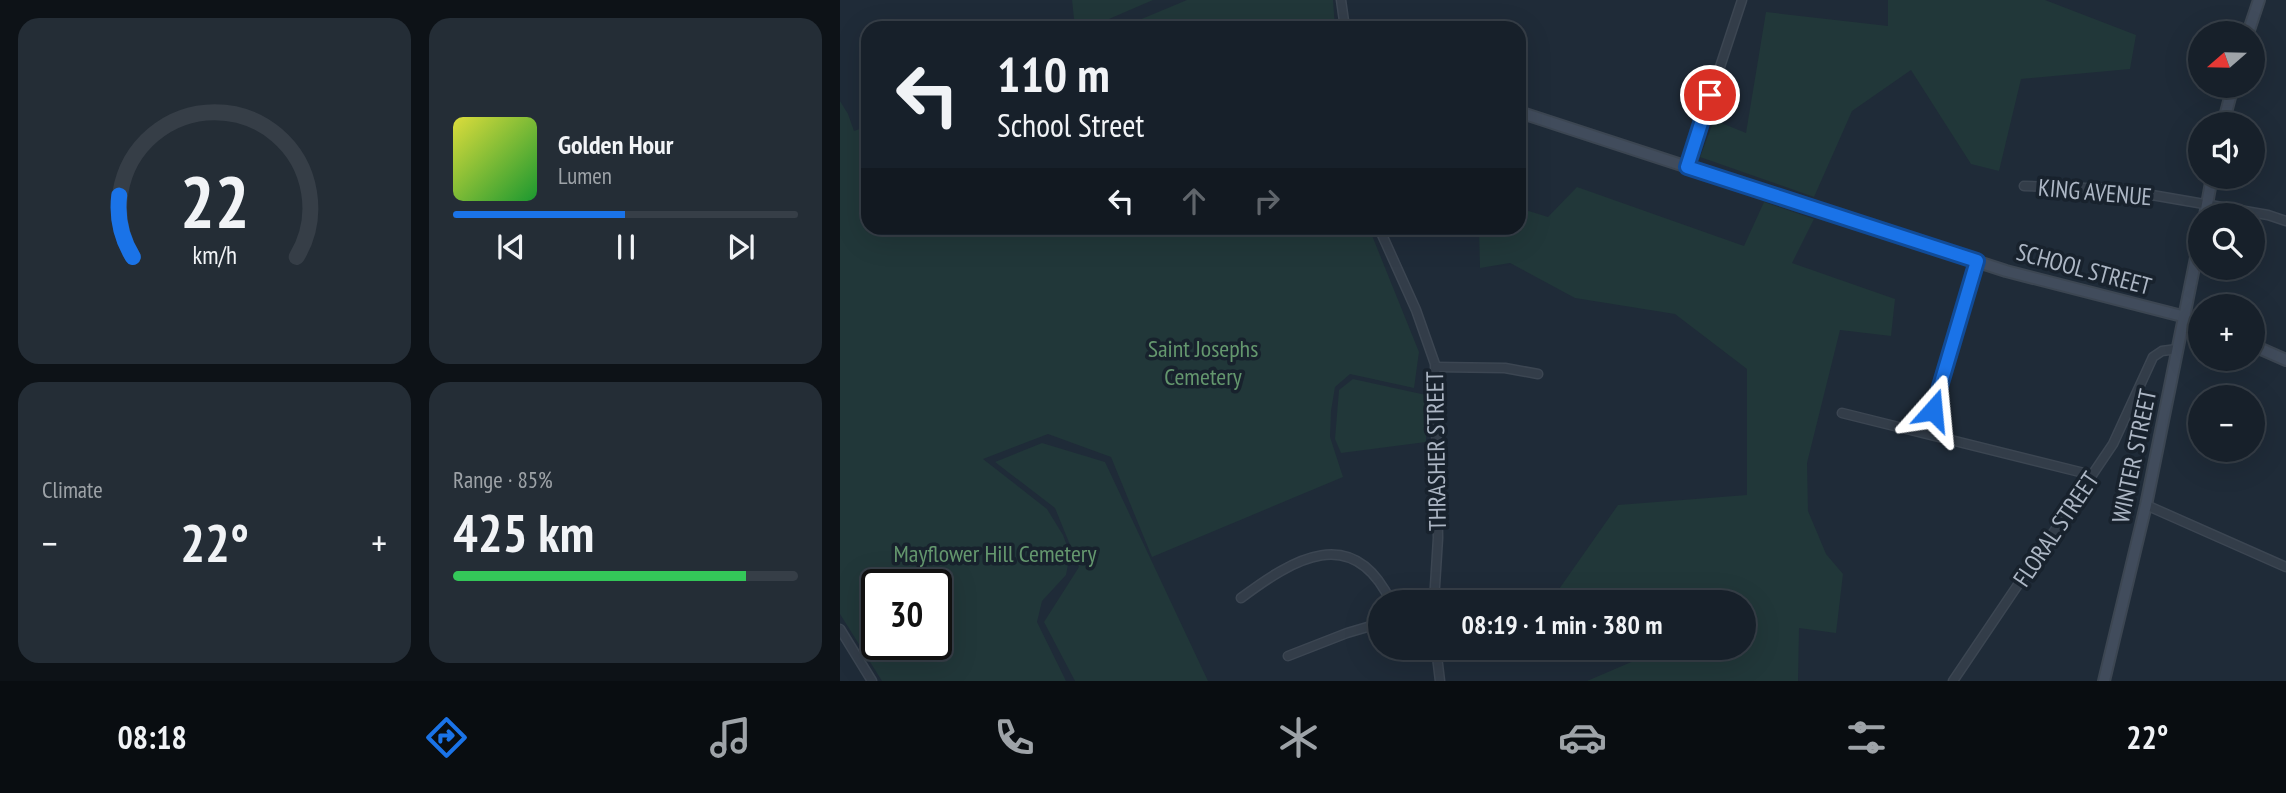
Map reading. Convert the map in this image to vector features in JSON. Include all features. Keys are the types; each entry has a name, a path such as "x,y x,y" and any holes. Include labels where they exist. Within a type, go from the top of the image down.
{"street":[{"path":"1341,0 1344,21"},
{"path":"1687,167 1742,0"},
{"path":"2252,21 2259,0"},
{"name":"SCHOOL STREET","path":"1526,114 2016,274 2188,318"},
{"name":"KING AVENUE","path":"2024,186 2117,189 2188,206"},
{"name":"KING AVENUE","path":"2265,215 2286,221"},
{"name":"THRASHER STREET","path":"1382,235 1416,310 1436,367 1438,538 1435,590"},
{"path":"1925,433 1977,261"},
{"name":"WINTER STREET","path":"2104,681 2146,505 2190,280"},
{"name":"FLORAL STREET","path":"1953,681 2113,444 2153,357 2162,351 2177,349"},
{"path":"2265,351 2286,360"},
{"path":"1436,367 1505,368 1538,374"},
{"path":"1842,413 2092,475"},
{"path":"2146,505 2286,567"},
{"path":"1241,598 1291,564 1310,556 1331,554 1350,558 1369,570 1385,590"},
{"path":"1288,656 1368,627"},
{"path":"840,629 872,681"},
{"path":"1437,660 1440,681"}],"green space":[{"path":"1072,0 1153,0 1104,21 1074,21"},
{"path":"1187,0 1333,0 1334,21 1137,21"},
{"path":"1888,0 2045,0 2136,35 2130,69 2021,79 1999,171 1971,164 1911,70 1852,111 1814,197 1700,157 1714,120 1746,133 1766,12 1888,26"},
{"name":"Saint Josephs Cemetery","path":"840,101 854,131 861,128 861,235 1372,235 1419,352 1414,388 1350,374 1335,387 1330,437 1343,477 1152,557 1111,457 1048,434 983,459 1047,509 1063,535 1070,554 1066,575 1042,601 1037,622 1066,681 882,681 869,660 952,660 952,569 861,569 861,648 840,614"},
{"path":"1577,187 1744,246 1764,202 1814,219 1792,263 1895,299 1891,336 1840,330 1807,463 1808,511 1826,554 1843,574 1836,633 1799,628 1798,681 1587,681 1636,660 1756,660 1756,590 1558,590 1618,505 1747,495 1747,369 1675,314 1575,298 1510,263 1480,268 1479,235 1526,235 1526,210 1548,217"},
{"path":"1353,379 1426,395 1426,442 1341,453 1335,439 1339,390"},
{"path":"1042,443 1105,462 1208,681 1075,681 1044,622 1079,567 1055,508 995,462"}],"route":[{"path":"1710,95 1687,167 1977,261 1933,410"}],"park label":[{"name":"Mayflower Hill Cemetery","path":"995,553"}]}
